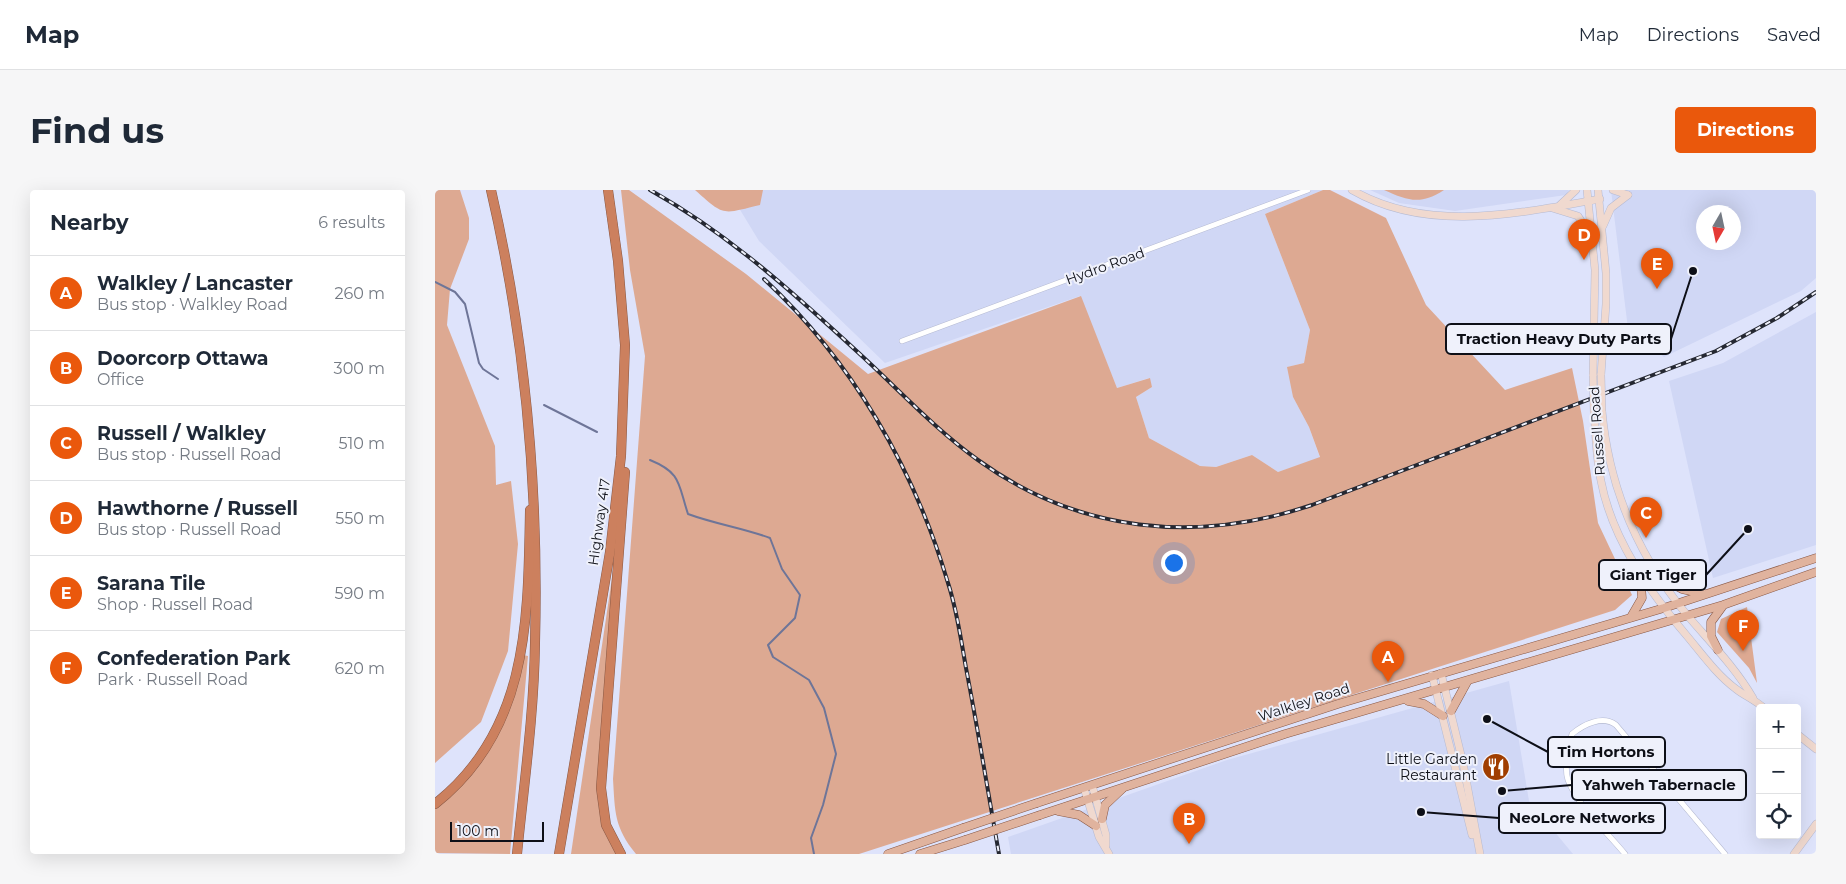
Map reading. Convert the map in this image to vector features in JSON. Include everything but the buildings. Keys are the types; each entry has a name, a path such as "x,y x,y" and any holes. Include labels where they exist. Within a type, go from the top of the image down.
{"highway":[{"path":"491,190 516,318 532,447 536,523 535,644 517,854"},
{"name":"Highway 417","path":"559,854 610,552 621,456 625,372 618,261 609,193"},
{"path":"621,854 606,825 601,788 626,460 627,406 625,372"},
{"path":"435,804 458,784 484,752 502,720 514,687 520,657 527,589 532,447"}],"main road":[{"path":"1352,190 1397,209 1441,217 1483,216 1600,199"},
{"path":"1560,206 1576,190"},
{"name":"Russell Road","path":"1587,190 1593,240 1596,315 1593,376 1598,412 1617,491 1642,549 1660,577 1688,616 1744,682 1753,698"},
{"name":"Russell Road","path":"1599,190 1603,229 1606,304 1598,412 1597,460 1604,495 1618,532 1640,574 1664,608 1708,662 1736,690 1753,698 1760,704"},
{"path":"1603,229 1611,208 1628,195 1613,190"},
{"path":"1547,207 1578,216 1593,240"},
{"name":"Walkley Road","path":"888,854 1237,736 1433,675 1664,608 1816,558"},
{"name":"Walkley Road","path":"921,854 1241,748 1723,606 1816,572"},
{"path":"1631,617 1641,598 1640,574"},
{"path":"1660,577 1682,589 1705,594"},
{"path":"1718,650 1711,636 1711,622 1723,606"},
{"path":"1441,673 1451,711 1479,854"},
{"path":"1433,675 1471,818"},
{"path":"1451,711 1467,682"},
{"path":"1404,700 1424,704 1443,716"},
{"path":"1801,737 1816,749"},
{"path":"1088,786 1099,837 1106,845 1109,854"},
{"path":"1102,819 1105,805 1126,786"},
{"path":"1091,798 1102,819 1107,836 1106,845"},
{"path":"1051,811 1074,813 1096,826"},
{"path":"1794,854 1816,824"}],"street":[{"name":"Hydro Road","path":"901,341 1308,190"},
{"path":"1625,854 1574,794 1567,778 1568,745 1572,734 1598,720 1604,719 1617,725 1725,854"}],"shaded area":[{"path":"435,190 460,190 469,218 469,239 450,289 447,325 495,446 496,485 511,481 518,544 508,651 481,722 435,763"},
{"path":"621,190 629,190 746,274 868,374 1081,296 1117,388 1150,378 1152,387 1136,397 1149,438 1200,466 1216,467 1252,455 1278,472 1320,457 1309,427 1293,397 1287,367 1304,363 1310,330 1265,214 1323,190 1330,190 1386,218 1426,305 1505,390 1572,368 1583,421 1598,523 1632,595 1615,610 859,854 636,854 623,836 617,819 613,779 645,356 630,270"},
{"path":"695,190 763,190 760,205 725,211 712,205"},
{"path":"728,190 1323,190 1265,214 1310,330 1304,363 1288,367 1293,397 1309,427 1320,458 1278,472 1252,455 1216,467 1200,466 1149,438 1136,397 1152,387 1149,378 1117,388 1080,296 885,363 759,241"},
{"path":"1370,190 1569,190 1566,195 1455,211 1399,203"},
{"path":"1384,190 1444,190 1428,198 1414,200 1400,197"},
{"path":"1611,190 1816,190 1816,278 1801,291 1664,357 1628,329"},
{"path":"1816,312 1816,545 1713,578 1669,381 1723,363"},
{"path":"615,577 598,785 603,821 608,838 617,854 571,854 612,578"},
{"path":"1747,607 1757,683 1749,668 1717,632 1721,619"},
{"path":"523,655 528,656 510,854 435,853 435,808 470,775 495,741 512,702"},
{"path":"1509,681 1529,801 1573,854 1011,854 1008,837 1227,760"}],"waterway":[{"path":"435,282 455,292 465,304 479,363 483,369 498,379"},
{"path":"544,405 597,432"},
{"path":"650,460 673,475 680,487 688,514 770,538 782,569 800,595 795,618 768,645 773,657 809,680 824,708 836,754 823,805 811,838 814,854"}],"railway":[{"path":"650,190 707,226 787,288 933,423 978,460 1017,484 1056,503 1097,517 1139,524 1182,527 1225,525 1268,517 1312,505 1716,351 1777,318 1816,292"},
{"path":"764,279 796,311 852,381 898,458 934,540 959,625 999,854"}],"place":[{"name":"Hawthorne / Russell","path":"1584,260"},
{"name":"Traction Heavy Duty Parts","path":"1693,271"},
{"name":"Sarana Tile","path":"1657,289"},
{"name":"Giant Tiger","path":"1748,529"},
{"name":"Russell / Walkley","path":"1646,538"},
{"name":"Confederation Park","path":"1743,651"},
{"name":"Walkley / Lancaster","path":"1388,682"},
{"name":"Tim Hortons","path":"1487,719"},
{"name":"Little Garden Restaurant","path":"1496,767"},
{"name":"Yahweh Tabernacle","path":"1502,791"},
{"name":"NeoLore Networks","path":"1421,812"},
{"name":"Doorcorp Ottawa","path":"1189,844"}]}
